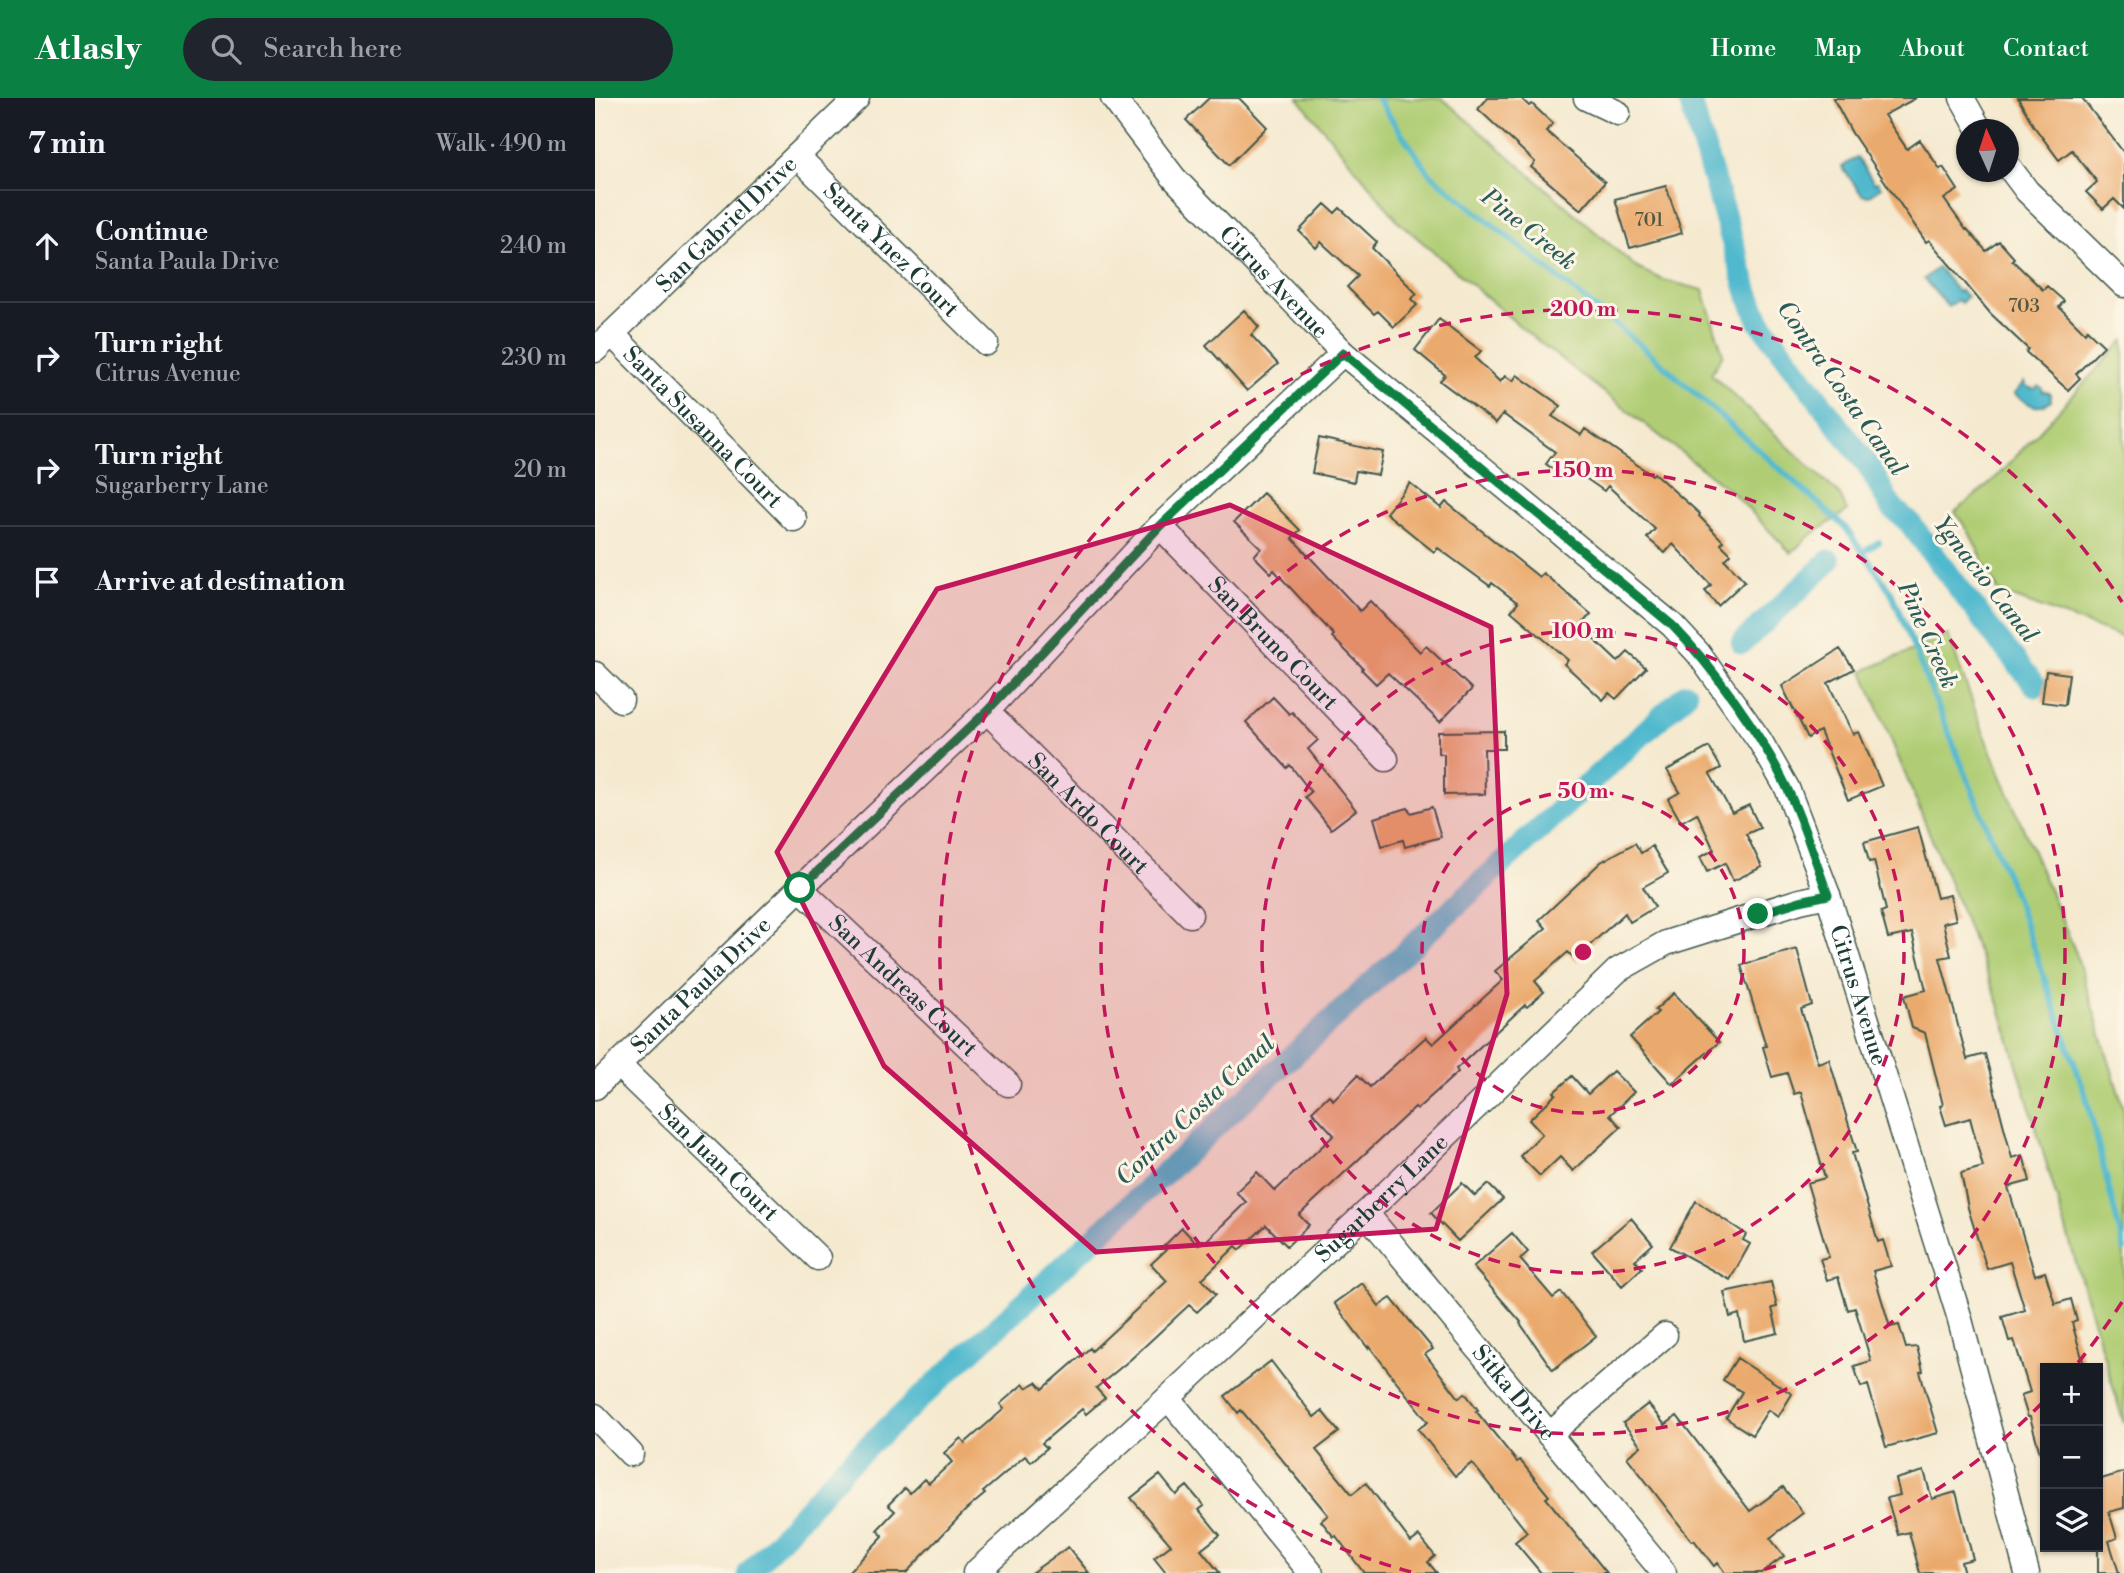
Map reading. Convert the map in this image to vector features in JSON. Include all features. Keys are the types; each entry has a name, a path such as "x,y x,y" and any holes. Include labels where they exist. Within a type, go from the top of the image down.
{"street":[{"name":"San Gabriel Drive","path":"603,342 857,98"},
{"name":"Citrus Avenue","path":"1113,98 1174,178 1343,353 1672,625 1692,645 1747,720 1787,788 1828,895 1959,1317 2027,1573"},
{"path":"1586,98 1618,113"},
{"path":"1962,98 1974,119"},
{"name":"Santa Ynez Court","path":"797,156 986,343"},
{"path":"2019,180 2124,285"},
{"name":"Santa Susanna Court","path":"603,342 794,519"},
{"name":"Santa Paula Drive","path":"595,1087 987,711 1160,526 1343,353"},
{"name":"San Bruno Court","path":"1160,526 1386,759"},
{"path":"595,674 621,700"},
{"name":"San Ardo Court","path":"987,711 1190,915"},
{"name":"San Andreas Court","path":"800,888 1007,1084"},
{"name":"Sugarberry Lane","path":"975,1573 1366,1213 1618,970 1666,943 1800,901 1828,895"},
{"name":"San Juan Court","path":"618,1065 818,1258"},
{"name":"Sitka Drive","path":"1366,1213 1664,1573"},
{"path":"1549,1435 1665,1335"},
{"path":"1168,1398 1311,1573"},
{"path":"595,1416 631,1454"}],"highlighted area":[{"path":"1230,505 1491,627 1507,994 1436,1229 1096,1252 884,1066 777,852 937,589"}],"green space":[{"path":"1298,98 1442,98 1637,268 1663,280 1703,290 1723,354 1711,374 1840,495 1847,511 1807,538 1791,553 1732,492 1529,334 1399,222"},
{"path":"2124,340 2124,638 1999,592 1969,532 1955,512 1992,482"},
{"path":"1948,635 1988,745 2076,953 2124,1110 2124,1424 1998,1001 1863,671"}],"water":[{"path":"1857,157 1874,183 1877,182 1881,187 1869,196 1862,195 1842,167"},
{"path":"1938,267 1958,292 1961,290 1967,297 1961,303 1958,300 1948,307 1924,279"},
{"path":"2024,382 2027,387 2034,389 2039,386 2042,391 2050,393 2051,401 2036,406 2014,394"}],"building":[{"path":"1209,98 1239,98 1267,127 1229,165 1186,120"},
{"path":"1488,98 1521,98 1529,106 1532,104 1553,124 1546,131 1605,182 1581,210 1531,167 1535,162 1478,109"},
{"path":"1833,98 1916,98 1884,115 1907,149 1920,140 1940,169 1943,167 1958,190 1944,199 1966,230 1986,251 1999,241 2014,258 2012,260 2043,290 2047,286 2064,301 2059,307 2085,333 2087,330 2104,346 2076,374 2080,378 2068,390 2026,352 2028,349 1990,313 1929,240 1926,242 1852,133"},
{"path":"2018,98 2082,98 2124,153 2124,209 2114,199 2103,209 2086,192 2097,182 2072,150 2059,160 2033,125"},
{"path":"1666,186 1682,233 1630,248 1615,199"},
{"path":"1325,204 1335,213 1340,208 1377,242 1372,248 1417,294 1411,299 1417,305 1394,327 1378,311 1374,314 1347,287 1358,276 1321,242 1316,248 1299,231"},
{"path":"1244,310 1259,327 1251,335 1278,364 1247,391 1206,345"},
{"path":"1439,319 1481,351 1475,358 1500,382 1505,376 1513,381 1517,375 1561,406 1552,416 1581,435 1585,429 1652,475 1654,473 1700,514 1723,541 1721,544 1731,554 1725,560 1745,581 1718,606 1705,591 1711,585 1673,544 1665,553 1647,538 1655,529 1608,486 1604,491 1571,468 1564,477 1546,464 1555,452 1503,414 1496,423 1440,381 1445,375 1415,350"},
{"path":"1319,438 1383,452 1378,475 1356,471 1354,482 1312,473"},
{"path":"1410,483 1441,508 1446,502 1539,577 1543,573 1591,614 1580,626 1618,662 1628,652 1646,668 1616,699 1609,693 1603,700 1564,664 1568,660 1511,611 1518,603 1438,548 1434,552 1386,513"},
{"path":"1263,493 1300,530 1292,538 1360,611 1370,601 1420,652 1426,646 1472,689 1440,722 1388,673 1376,684 1274,570 1271,573 1254,556 1261,548 1234,522"},
{"path":"1840,649 1854,669 1828,683 1853,734 1859,732 1882,786 1848,800 1820,731 1808,738 1782,686"},
{"path":"2046,671 2069,674 2065,705 2042,702"},
{"path":"1273,697 1289,714 1292,712 1318,740 1308,749 1356,810 1331,829 1305,797 1311,792 1290,765 1287,768 1246,722"},
{"path":"1504,731 1504,749 1484,749 1485,794 1444,795 1444,754 1438,753 1438,732"},
{"path":"1709,747 1721,768 1710,774 1732,813 1749,805 1760,828 1746,834 1762,867 1733,881 1725,863 1707,872 1700,857 1714,850 1697,813 1681,822 1668,799 1680,792 1667,770"},
{"path":"1432,807 1441,837 1405,847 1403,840 1382,846 1374,818 1408,808 1411,813"},
{"path":"1918,827 1937,898 1950,895 1956,920 1943,923 1951,956 1940,958 1967,1059 1985,1054 2012,1158 2023,1155 2030,1181 2008,1187 2035,1275 2045,1272 2055,1304 2071,1299 2077,1321 2072,1323 2084,1363 2040,1363 2040,1453 2021,1395 2030,1392 2014,1340 2009,1341 2002,1317 2025,1310 2010,1262 1987,1269 1968,1208 1961,1173 1983,1167 1970,1118 1946,1125 1925,1033 1912,1028 1904,996 1926,990 1912,933 1888,938 1881,912 1886,910 1874,861 1869,862 1864,842"},
{"path":"1635,843 1641,853 1652,846 1668,873 1643,887 1655,907 1630,922 1625,913 1590,945 1591,948 1577,961 1568,952 1535,981 1544,992 1527,1007 1525,1005 1456,1069 1458,1072 1417,1109 1415,1107 1299,1215 1309,1225 1287,1246 1266,1225 1240,1250 1236,1246 1202,1279 1216,1294 1197,1312 1189,1305 1096,1388 1105,1398 1086,1414 1082,1409 1042,1443 1047,1448 1031,1462 1025,1456 983,1492 985,1494 966,1510 906,1573 848,1573 883,1536 877,1530 895,1511 888,1505 905,1488 910,1493 924,1479 929,1483 952,1462 944,1453 961,1438 965,1443 1004,1409 1000,1404 1023,1384 1026,1388 1037,1382 1043,1389 1090,1348 1092,1351 1167,1281 1151,1264 1166,1250 1163,1247 1182,1228 1198,1245 1203,1240 1205,1242 1246,1202 1236,1192 1257,1172 1275,1191 1334,1135 1312,1111 1329,1095 1333,1100 1358,1075 1370,1087 1426,1037 1433,1044 1503,980 1495,971 1546,928 1539,920 1601,862"},
{"path":"1797,949 1812,1005 1801,1009 1818,1063 1829,1059 1857,1152 1852,1153 1878,1242 1883,1240 1891,1266 1873,1271 1890,1327 1899,1325 1906,1348 1917,1347 1923,1371 1920,1372 1938,1433 1886,1447 1868,1385 1861,1387 1854,1366 1871,1361 1855,1308 1848,1310 1838,1277 1827,1280 1820,1259 1829,1257 1807,1183 1825,1178 1801,1092 1794,1094 1787,1073 1772,1077 1763,1047 1766,1046 1741,965"},
{"path":"1674,993 1719,1042 1672,1084 1630,1037 1658,1012 1655,1010"},
{"path":"1613,1071 1634,1092 1610,1115 1621,1127 1573,1171 1560,1157 1540,1176 1520,1156 1542,1134 1529,1120 1572,1076 1588,1094"},
{"path":"1462,1183 1475,1196 1488,1184 1503,1199 1458,1241 1431,1213"},
{"path":"1696,1201 1746,1234 1743,1240 1750,1244 1730,1280 1670,1247"},
{"path":"1631,1218 1653,1244 1635,1260 1642,1268 1622,1286 1592,1251"},
{"path":"1512,1233 1528,1252 1520,1259 1553,1298 1561,1292 1596,1336 1553,1370 1521,1322 1473,1267"},
{"path":"1771,1282 1777,1307 1772,1308 1778,1333 1744,1341 1739,1314 1730,1317 1724,1292"},
{"path":"1362,1283 1379,1306 1391,1298 1433,1349 1425,1354 1459,1398 1465,1393 1478,1410 1476,1411 1517,1462 1520,1460 1549,1496 1546,1498 1607,1573 1541,1573 1515,1542 1527,1532 1472,1463 1455,1476 1418,1429 1428,1422 1334,1303"},
{"path":"1737,1358 1792,1394 1778,1417 1768,1410 1752,1435 1726,1418 1742,1392 1723,1380"},
{"path":"1271,1361 1314,1417 1322,1411 1339,1432 1316,1450 1352,1494 1366,1483 1411,1542 1419,1536 1435,1556 1428,1562 1437,1573 1364,1573 1321,1521 1328,1515 1241,1410 1238,1413 1225,1396"},
{"path":"1648,1404 1665,1425 1677,1416 1750,1511 1783,1487 1803,1513 1770,1538 1784,1556 1761,1573 1725,1573 1718,1563 1714,1566 1627,1457 1641,1446 1623,1423"},
{"path":"1924,1471 1932,1499 1956,1492 1973,1559 1961,1562 1964,1573 1920,1573 1909,1532 1898,1535 1887,1498 1900,1495 1896,1479"},
{"path":"2124,1472 2124,1508 2109,1512 2117,1538 2109,1541 2119,1573 2098,1573 2098,1552 2103,1552 2103,1478"},
{"path":"1160,1475 1176,1495 1187,1486 1204,1506 1199,1510 1220,1535 1201,1550 1220,1573 1166,1573 1154,1558 1171,1545 1131,1498"},
{"path":"1068,1547 1089,1573 1031,1573"}],"waterway":[{"name":"Pine Creek","path":"1377,98 1429,173 1642,346 1845,527 1891,592 2013,890 2086,1096 2124,1249"},
{"name":"Contra Costa Canal","path":"1689,98 1748,293 1760,322 1870,468 1891,507 1909,522 2036,686"},
{"path":"1863,552 1879,542"},
{"name":"Contra Costa Canal","path":"1742,643 1829,561"},
{"name":"Contra Costa Canal","path":"749,1573 843,1469 1686,694"}],"route":[{"path":"800,888 987,711 1160,526 1343,353 1672,625 1692,645 1733,700 1787,788 1828,895 1758,914"}],"water label":[{"name":"Ygnacio Canal","path":"1986,579"}]}
